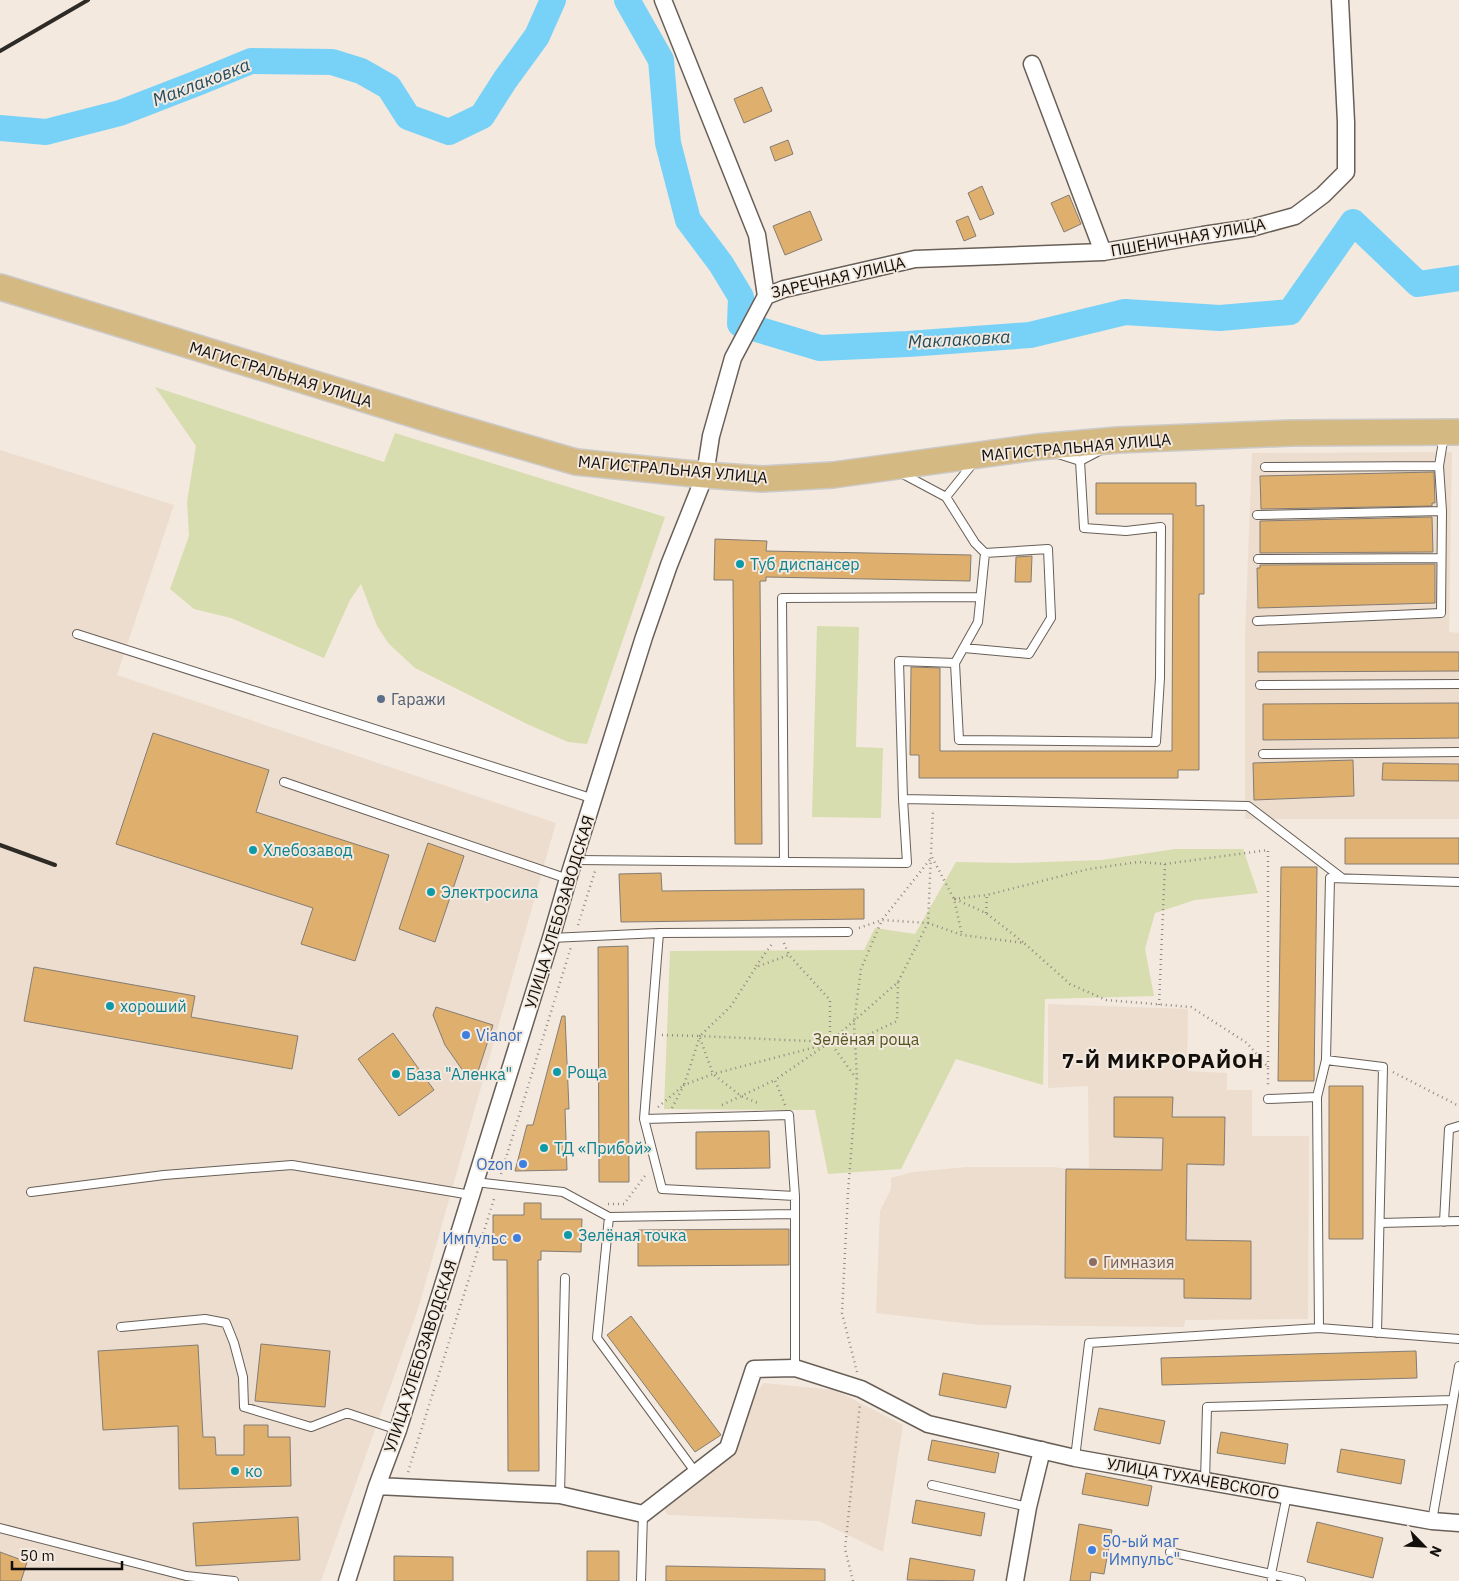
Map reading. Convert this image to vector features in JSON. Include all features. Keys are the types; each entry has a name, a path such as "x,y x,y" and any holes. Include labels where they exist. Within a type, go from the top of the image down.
{"main road":[{"name":"МАГИСТРАЛЬНАЯ УЛИЦА","path":"0,287 445,424 576,462 705,475 762,479 832,475 1037,447 1118,440 1292,432 1452,432"}],"street":[{"name":"ЗАРЕЧНАЯ УЛИЦА","path":"663,0 757,234 766,296 784,289 915,259 1103,252"},
{"name":"ПШЕНИЧНАЯ УЛИЦА","path":"1103,252 1251,228 1295,216 1323,195 1346,172 1346,122 1340,0"},
{"path":"1032,64 1103,252"},
{"name":"УЛИЦА ХЛЕБОЗАВОДСКАЯ","path":"347,1581 398,1430 568,879 666,574 705,475 711,436 733,358 766,296"},
{"name":"УЛИЦА ТУХАЧЕВСКОГО","path":"696,1472 728,1448 754,1369 795,1368 861,1390 928,1424 1074,1458 1432,1521 1459,1523"},
{"path":"1015,1581 1028,1507 1042,1450"},
{"path":"378,1486 560,1495 643,1514 696,1472"}],"lane":[{"path":"1257,621 1441,614 1442,511 1439,466 1452,432"},
{"path":"1037,447 1080,461 1118,440"},
{"path":"946,497 980,455"},
{"path":"986,553 978,622 956,663 959,740 1156,742 1160,678 1161,526 1126,531 1084,528 1080,461"},
{"path":"888,466 946,497 975,543 986,553 1048,549 1051,618 1029,654 964,648"},
{"path":"1265,467 1439,466"},
{"path":"1257,515 1442,511"},
{"path":"1258,559 1442,558"},
{"path":"784,862 782,598 980,596"},
{"path":"77,634 594,799"},
{"path":"575,860 907,863 899,661 956,663"},
{"path":"1260,685 1459,684"},
{"path":"1263,754 1459,752"},
{"path":"284,782 568,879"},
{"path":"903,799 1248,806 1342,878"},
{"path":"1320,1328 1317,1097 1326,1060 1330,878 1459,882"},
{"path":"551,938 659,933 848,932"},
{"path":"659,933 644,1120 662,1189 794,1196"},
{"path":"1326,1060 1383,1067 1377,1333"},
{"path":"1268,1099 1317,1097"},
{"path":"644,1120 789,1115 795,1214 795,1368"},
{"path":"1444,1222 1449,1130 1459,1126"},
{"path":"31,1192 164,1175 292,1165 473,1188 563,1192 609,1217 795,1214"},
{"path":"609,1217 597,1338 696,1472"},
{"path":"1380,1222 1459,1221"},
{"path":"560,1495 565,1278"},
{"path":"121,1327 205,1319 226,1323 234,1343 243,1378 244,1408 311,1427 347,1413 398,1430"},
{"path":"1074,1458 1089,1343 1320,1328 1459,1339"},
{"path":"1432,1521 1459,1371"},
{"path":"1205,1481 1207,1407 1453,1400"},
{"path":"932,1485 1028,1507"},
{"path":"1271,1578 1287,1495"},
{"path":"641,1581 643,1514"},
{"path":"0,1528 186,1576 234,1581"},
{"path":"1170,1552 1271,1578 1301,1581"}],"path":[{"path":"698,1118 775,1080 854,1023 898,982 928,924 934,800"},
{"path":"954,899 987,894 1089,869 1138,862 1165,864 1268,850 1268,1099"},
{"path":"932,857 954,899 962,935"},
{"path":"853,1581 844,1549 861,1390 842,1313 856,1079 854,1023 861,969 882,920 932,857"},
{"path":"1159,1005 1165,864"},
{"path":"986,913 987,894"},
{"path":"954,899 986,913 1024,943 1070,984 1106,1000 1191,1008 1246,1043 1268,1067"},
{"path":"848,932 882,920 928,924 962,935 1024,943"},
{"path":"779,932 789,955 830,1000 830,1042 856,1079"},
{"path":"667,1119 684,1085 700,1036 731,1006 779,932"},
{"path":"756,967 789,955"},
{"path":"651,1035 830,1042 855,1041 897,1021 898,982"},
{"path":"700,1036 713,1074 741,1096 789,1115"},
{"path":"644,1120 684,1085 713,1074 830,1042"},
{"path":"1383,1067 1459,1106"},
{"path":"775,1080 789,1115"},
{"path":"582,1203 624,1204 655,1161"}],"shaded area":[{"path":"0,450 174,505 117,675 556,823 418,1309 321,1581 0,1581"},
{"path":"1452,452 1449,632 1459,633 1459,819 1245,819 1245,636 1252,453"},
{"name":"Гимназия","path":"1048,1004 1188,1009 1187,1071 1227,1073 1227,1090 1252,1090 1252,1136 1309,1136 1308,1319 1185,1320 1184,1327 981,1325 876,1313 880,1211 891,1189 891,1178 913,1172 967,1167 1089,1169 1088,1086 1048,1088"},
{"path":"764,1383 835,1390 903,1425 883,1552 819,1521 668,1515 658,1501 739,1438 745,1405"}],"green space":[{"path":"155,387 384,462 395,433 665,517 587,744 568,742 527,724 415,668 389,644 377,626 361,584 350,600 324,658 231,618 194,609 170,589 189,536 187,502 196,446"},
{"path":"817,626 859,627 856,747 883,748 881,818 812,817"},
{"name":"Зелёная роща","path":"1175,849 1243,849 1258,893 1195,900 1155,913 1145,949 1154,996 1045,999 1043,1085 956,1059 901,1169 828,1174 815,1110 664,1109 670,951 864,950 875,928 915,934 956,862 1016,863 1102,860"}],"building":[{"path":"762,87 772,111 744,123 734,99"},
{"path":"788,140 793,154 775,161 770,147"},
{"path":"982,186 994,214 980,220 968,193"},
{"path":"1069,195 1081,224 1064,232 1051,203"},
{"path":"810,211 822,240 785,255 773,226"},
{"path":"968,216 976,236 964,241 956,221"},
{"path":"1434,472 1435,503 1432,503 1432,506 1261,509 1260,476"},
{"path":"1096,483 1196,483 1196,506 1204,505 1204,594 1199,594 1199,770 1178,770 1178,778 919,778 919,755 910,755 911,667 940,668 940,751 1172,751 1173,514 1096,514"},
{"path":"1432,517 1433,552 1260,553 1260,521"},
{"path":"715,539 767,541 766,551 971,555 970,581 766,577 766,581 760,581 762,844 735,844 733,580 714,580"},
{"path":"1032,556 1031,582 1015,582 1016,557"},
{"path":"1435,564 1435,603 1258,608 1257,568 1260,568 1260,565"},
{"path":"1258,652 1459,652 1459,671 1258,672"},
{"path":"1459,703 1459,738 1263,740 1263,704"},
{"name":"Хлебозавод","path":"153,733 269,770 256,812 389,855 355,961 301,944 313,908 116,844"},
{"path":"1353,760 1354,796 1254,800 1253,763"},
{"path":"1383,763 1459,764 1459,781 1382,780"},
{"path":"1345,838 1459,838 1459,864 1345,864"},
{"name":"Электросила","path":"428,843 464,856 435,942 399,929"},
{"path":"1281,867 1317,867 1314,1081 1278,1081"},
{"path":"661,873 662,891 864,889 864,919 621,922 619,874"},
{"path":"628,946 629,1182 599,1182 598,947"},
{"name":"хороший","path":"34,967 195,996 191,1017 298,1036 292,1069 24,1021"},
{"name":"Vianor","path":"436,1007 493,1025 475,1081 468,1078 445,1045 433,1015"},
{"path":"562,1016 565,1016 569,1109 565,1109 567,1170 515,1171 527,1125 533,1125"},
{"name":"База \"Аленка\"","path":"393,1033 434,1090 399,1116 358,1059"},
{"path":"1329,1086 1363,1086 1363,1239 1329,1239"},
{"path":"1114,1097 1173,1097 1172,1117 1225,1117 1224,1165 1187,1164 1186,1240 1251,1241 1251,1299 1184,1298 1184,1279 1065,1278 1066,1169 1162,1170 1163,1138 1114,1137"},
{"path":"769,1131 770,1168 696,1169 696,1132"},
{"path":"524,1203 541,1203 541,1219 582,1219 581,1252 541,1251 541,1260 538,1260 539,1471 508,1471 507,1260 493,1260 493,1215 524,1215"},
{"path":"789,1229 789,1265 638,1266 638,1230"},
{"path":"631,1316 721,1435 695,1452 607,1335"},
{"path":"261,1344 330,1351 325,1407 255,1401"},
{"path":"198,1345 203,1437 215,1437 216,1455 244,1455 244,1425 268,1425 268,1437 290,1437 291,1486 179,1489 178,1426 103,1430 98,1351"},
{"path":"1416,1351 1417,1378 1162,1385 1161,1358"},
{"path":"943,1373 1011,1386 1006,1408 939,1395"},
{"path":"1099,1408 1165,1421 1160,1444 1094,1430"},
{"path":"1221,1432 1288,1444 1285,1464 1217,1453"},
{"path":"932,1440 999,1453 995,1473 928,1460"},
{"path":"1341,1449 1405,1460 1401,1484 1337,1472"},
{"path":"1086,1473 1152,1486 1148,1506 1082,1494"},
{"path":"916,1500 985,1513 981,1536 912,1523"},
{"path":"298,1517 300,1560 196,1566 193,1523"},
{"path":"1317,1522 1383,1538 1373,1578 1307,1562"},
{"name":"50-ый маг \"Импульс\"","path":"1079,1524 1112,1530 1104,1574 1091,1572 1090,1581 1070,1581"},
{"path":"587,1551 619,1551 619,1581 587,1581"},
{"path":"0,1552 27,1562 21,1581 0,1581"},
{"path":"394,1556 453,1557 453,1581 394,1581"},
{"path":"910,1558 975,1570 973,1581 907,1580"},
{"path":"666,1566 825,1569 825,1581 666,1581"}],"waterway":[{"name":"Маклаковка","path":"0,128 46,132 120,113 251,61 332,62 361,71 389,87 408,117 449,132 482,116 537,36 553,0"},
{"name":"Маклаковка","path":"627,0 661,60 668,143 688,220 721,264 741,297 740,324 820,348 1030,335 1125,312 1220,318 1290,312 1353,222 1418,284 1459,278"}],"railway":[{"path":"0,51 88,0"},
{"path":"0,845 55,865"}],"place":[{"name":"Туб диспансер","path":"740,564"},
{"name":"Гаражи","path":"381,699"},
{"name":"Хлебозавод","path":"253,850"},
{"name":"Электросила","path":"431,892"},
{"name":"хороший","path":"110,1006"},
{"name":"Vianor","path":"466,1035"},
{"name":"Роща","path":"557,1072"},
{"name":"База \"Аленка\"","path":"396,1074"},
{"name":"ТД «Прибой»","path":"544,1148"},
{"name":"Ozon","path":"523,1164"},
{"name":"Зелёная точка","path":"568,1235"},
{"name":"Импульс","path":"517,1238"},
{"name":"Гимназия","path":"1093,1262"},
{"name":"ко","path":"235,1471"},
{"name":"50-ый маг \"Импульс\"","path":"1092,1550"}],"district":[{"name":"7-Й МИКРОРАЙОН","path":"1163,1060"}]}
